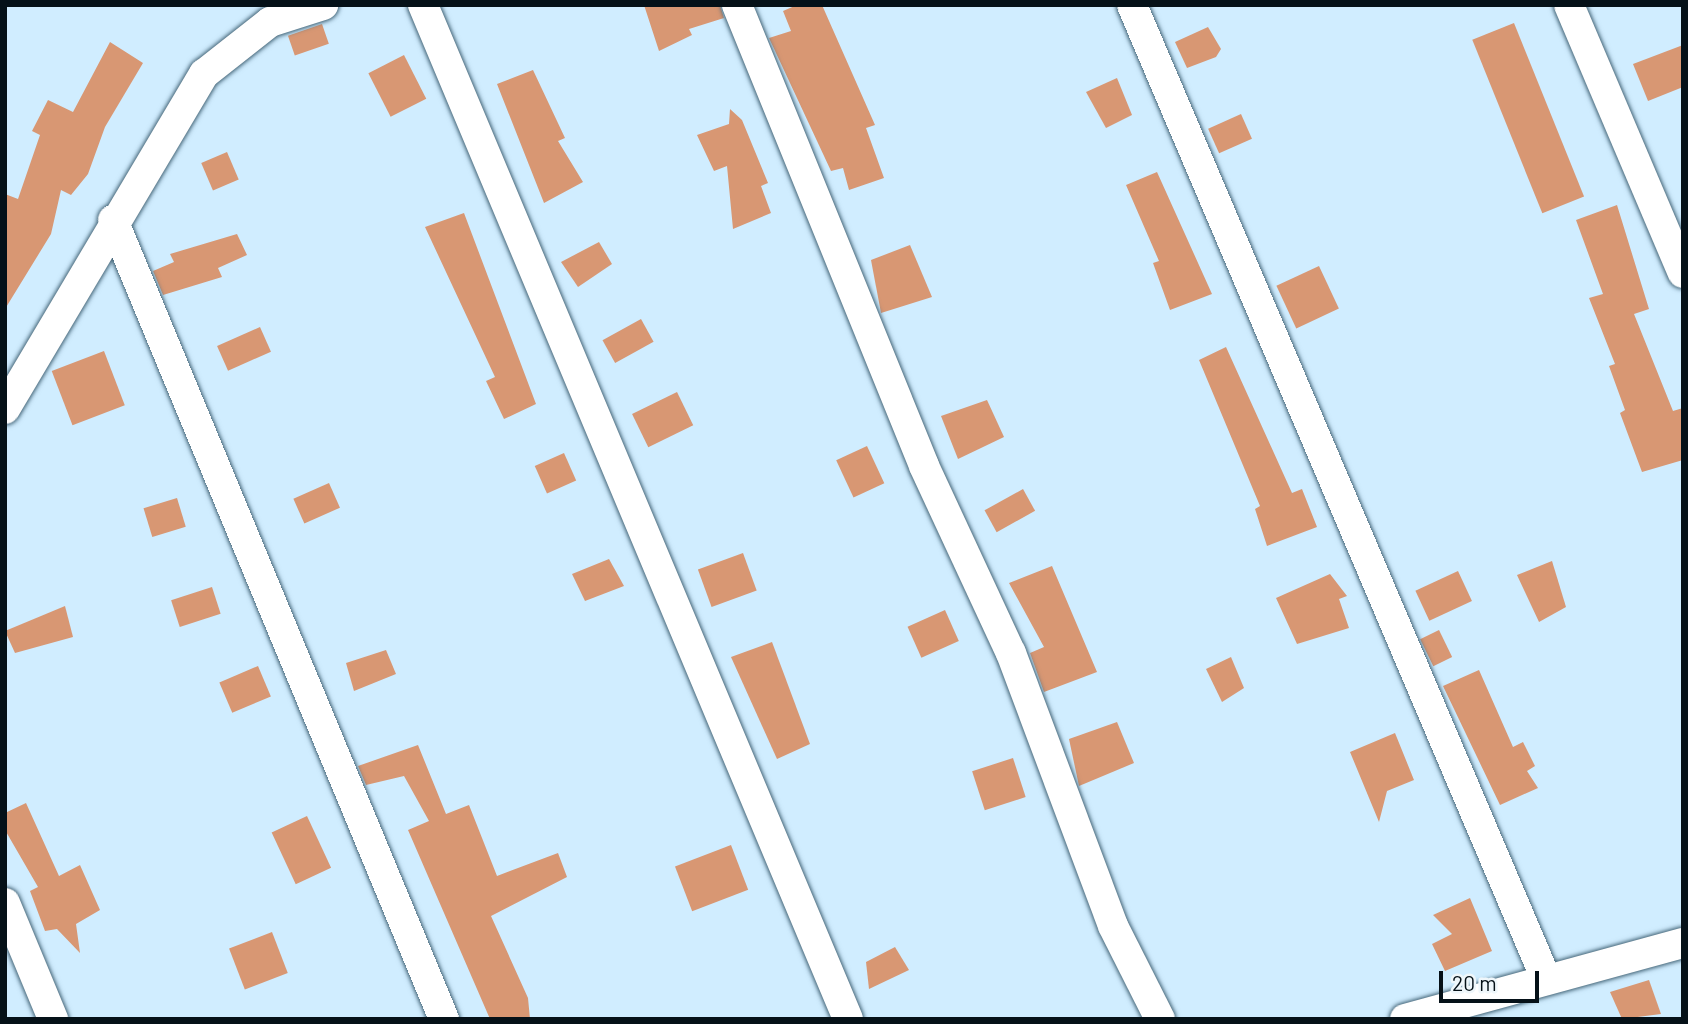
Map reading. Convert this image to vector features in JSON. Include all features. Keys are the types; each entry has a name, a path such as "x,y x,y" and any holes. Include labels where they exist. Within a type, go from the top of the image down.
{"street":[{"path":"5,409 113,220 204,74 270,22 323,5"},
{"path":"423,5 848,1019"},
{"path":"737,5 925,466 1011,653 1113,926 1160,1019"},
{"path":"1132,5 1546,979"},
{"path":"1569,5 1683,273"},
{"path":"113,220 444,1019"},
{"path":"5,903 54,1019"},
{"path":"1405,1019 1683,943"}],"building":[{"path":"644,5 720,5 724,18 689,29 692,35 659,51"},
{"path":"797,5 822,5 875,125 866,128 884,178 849,190 843,168 831,171 769,38 791,31 783,11"},
{"path":"1514,23 1584,196 1542,213 1472,40"},
{"path":"322,24 329,44 295,56 288,36"},
{"path":"1208,27 1221,49 1216,57 1187,68 1175,42"},
{"path":"110,42 143,63 105,127 88,174 71,195 61,190 51,234 5,309 5,194 18,199 40,135 32,131 48,100 73,112"},
{"path":"1683,45 1683,87 1648,101 1633,64"},
{"path":"404,55 426,99 391,117 368,73"},
{"path":"533,70 565,138 558,141 583,182 544,203 497,84"},
{"path":"1117,78 1132,115 1106,128 1086,92"},
{"path":"730,109 742,120 768,183 761,186 771,213 733,229 727,166 714,171 697,135 729,124"},
{"path":"1241,114 1252,139 1219,153 1208,129"},
{"path":"227,152 239,180 213,191 201,163"},
{"path":"1157,172 1212,294 1170,310 1153,263 1159,261 1126,185"},
{"path":"1617,205 1649,309 1634,314 1673,411 1683,408 1683,460 1642,472 1620,413 1625,410 1609,366 1615,364 1589,298 1603,294 1576,220"},
{"path":"464,213 536,404 504,419 486,381 495,377 425,227"},
{"path":"237,234 247,255 218,268 222,277 163,295 153,271 174,262 170,254"},
{"path":"599,242 612,264 578,287 561,262"},
{"path":"910,245 932,297 881,313 871,260"},
{"path":"1319,266 1339,309 1296,328 1276,286"},
{"path":"641,319 654,342 615,363 603,340"},
{"path":"260,327 271,352 228,371 217,346"},
{"path":"1226,347 1292,493 1302,489 1317,527 1267,546 1255,509 1260,506 1199,360"},
{"path":"104,351 125,405 73,425 52,371"},
{"path":"677,392 693,425 648,447 632,414"},
{"path":"987,400 1004,437 958,459 941,416"},
{"path":"867,446 884,483 854,498 836,460"},
{"path":"564,453 576,480 547,493 535,466"},
{"path":"329,483 340,508 304,524 293,499"},
{"path":"1023,489 1035,511 997,532 985,510"},
{"path":"177,498 186,527 152,537 144,508"},
{"path":"743,553 757,591 712,607 698,569"},
{"path":"609,559 624,586 585,601 572,574"},
{"path":"1552,561 1566,607 1539,622 1517,575"},
{"path":"1052,566 1097,672 1044,692 1030,653 1044,647 1009,583"},
{"path":"1458,571 1472,601 1429,621 1415,591"},
{"path":"1330,574 1347,596 1339,599 1349,628 1297,644 1276,598"},
{"path":"212,587 221,614 180,627 171,600"},
{"path":"65,606 73,637 15,653 5,631"},
{"path":"945,610 959,641 921,658 908,627"},
{"path":"1439,630 1452,657 1433,666 1420,639"},
{"path":"772,642 810,744 777,759 731,657"},
{"path":"386,650 396,674 354,691 346,663"},
{"path":"1231,657 1244,688 1222,702 1206,669"},
{"path":"258,666 271,696 232,713 219,682"},
{"path":"1479,670 1513,747 1523,742 1535,766 1527,771 1538,788 1500,805 1443,686"},
{"path":"1117,722 1134,763 1079,786 1069,739"},
{"path":"1395,733 1414,780 1387,791 1379,822 1350,752"},
{"path":"418,745 446,814 469,805 497,876 558,853 567,877 491,916 528,998 530,1019 490,1019 408,830 429,821 404,776 366,785 358,766"},
{"path":"1013,758 1026,797 985,810 972,771"},
{"path":"26,803 59,876 80,865 100,910 76,924 80,953 57,929 45,931 30,891 38,887 5,830 5,813"},
{"path":"307,816 331,868 296,884 272,832"},
{"path":"731,845 748,890 692,911 675,867"},
{"path":"1470,898 1492,951 1445,971 1432,944 1452,934 1433,915"},
{"path":"272,932 288,973 245,990 229,948"},
{"path":"895,947 909,970 869,989 866,962"},
{"path":"1649,980 1661,1014 1622,1019 1610,992"}]}
